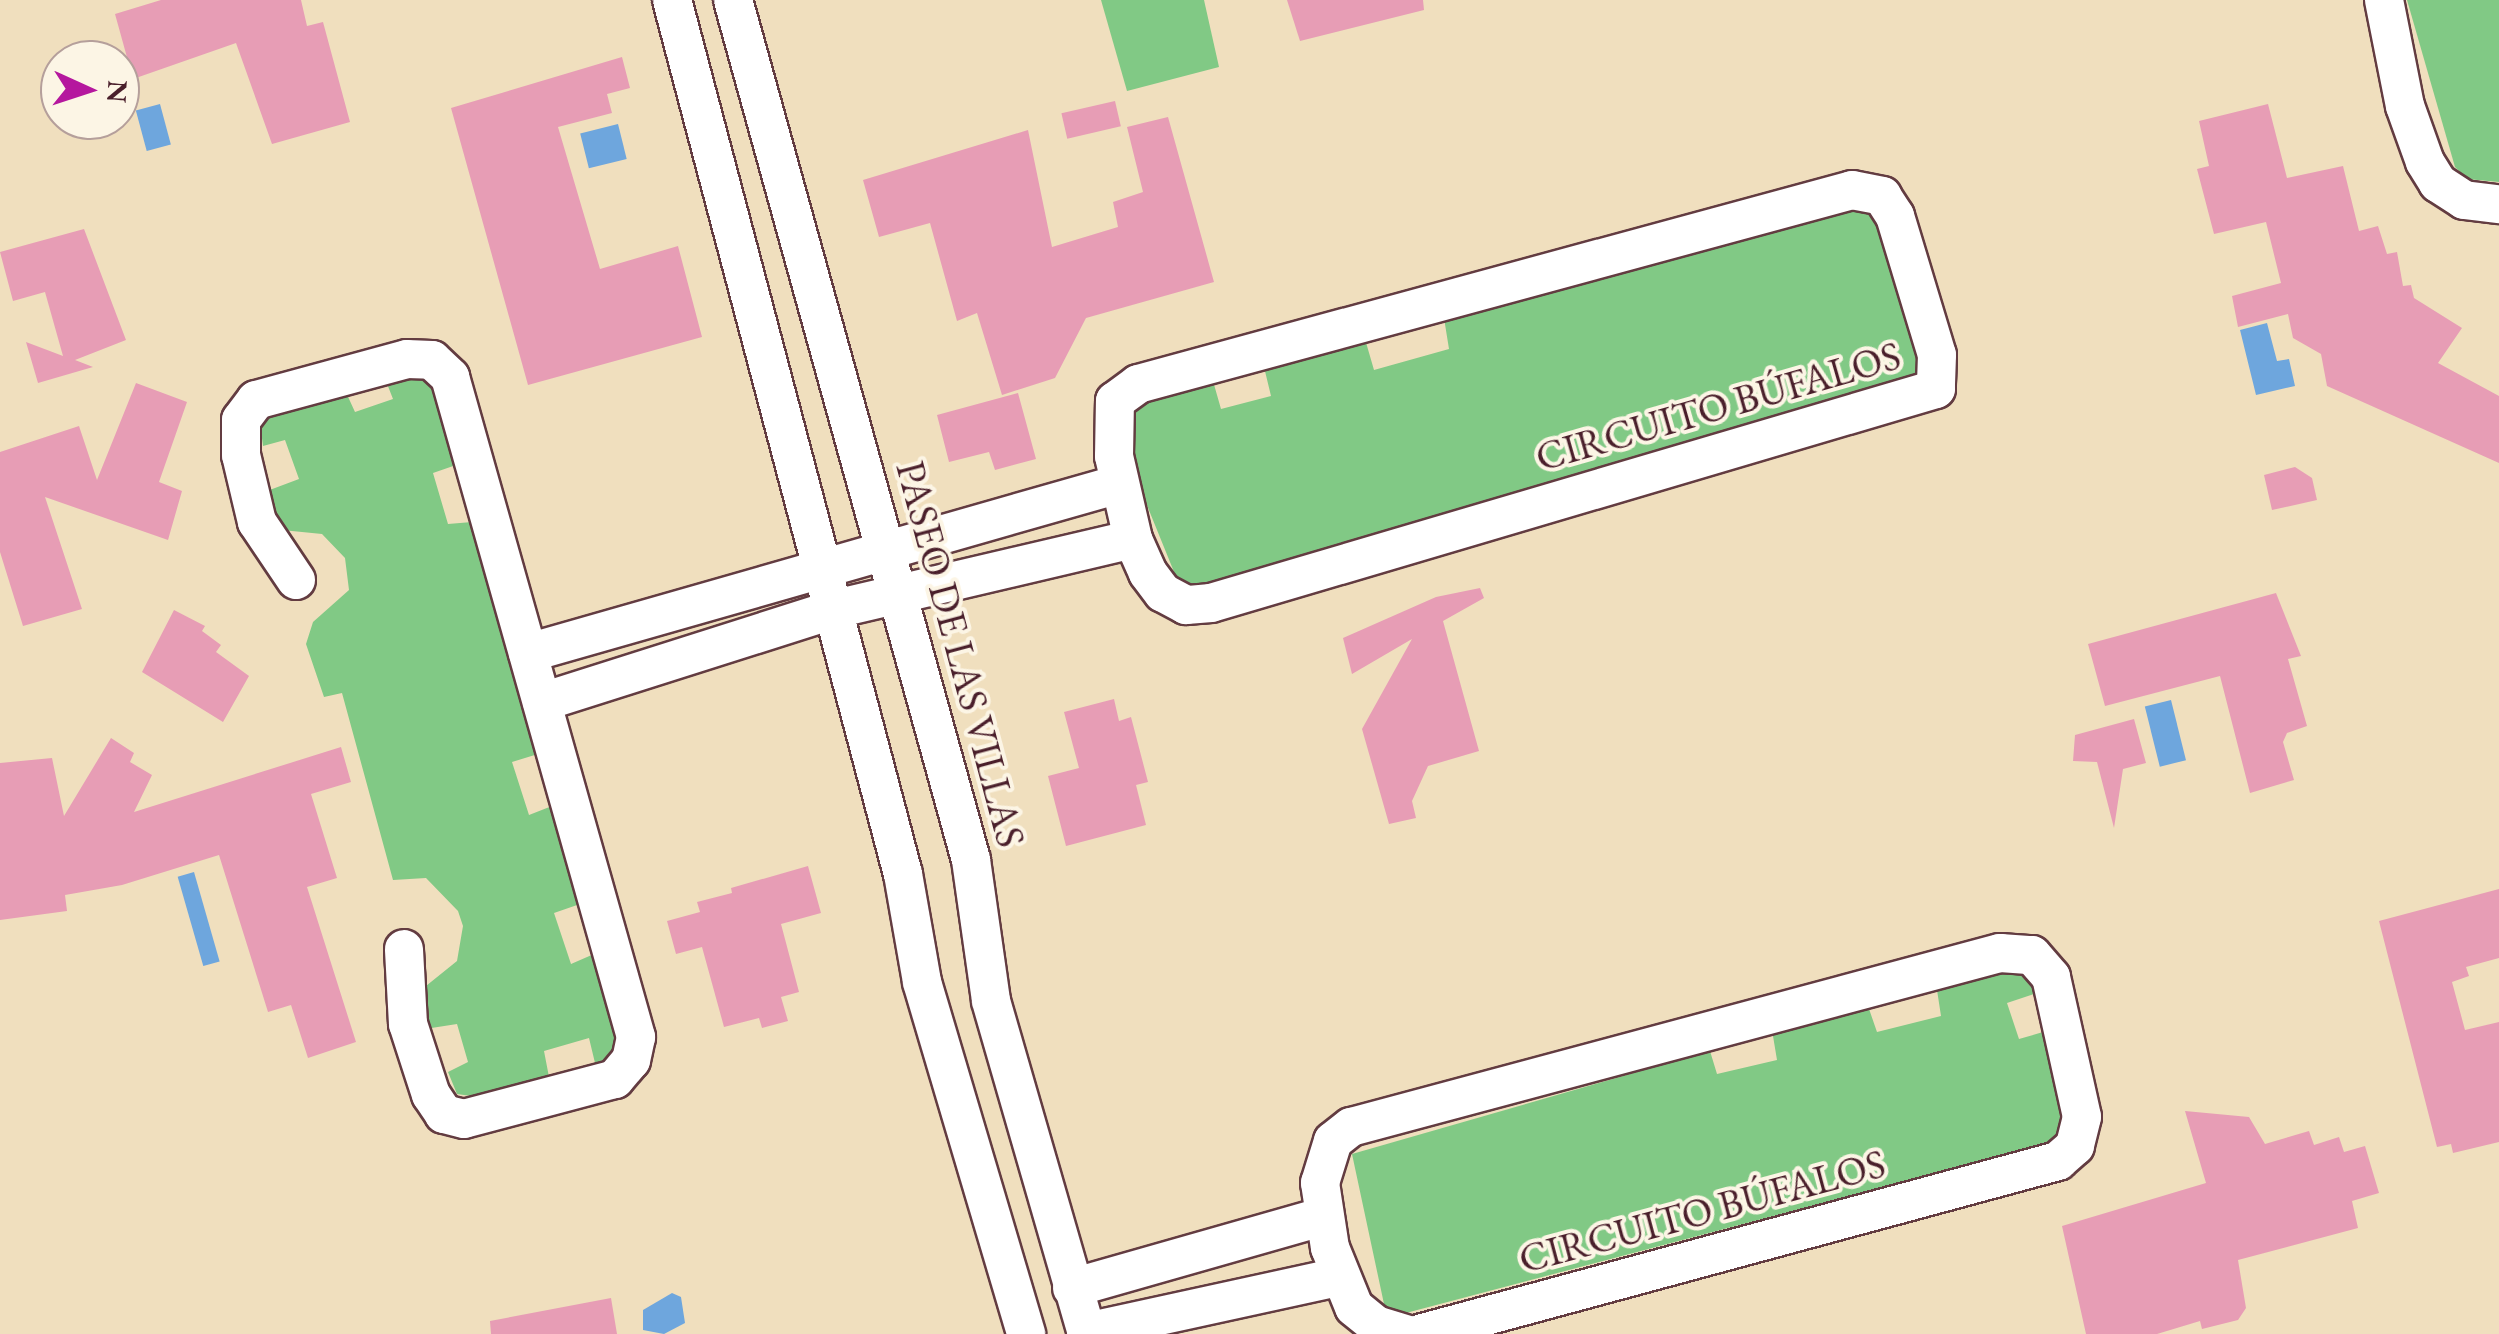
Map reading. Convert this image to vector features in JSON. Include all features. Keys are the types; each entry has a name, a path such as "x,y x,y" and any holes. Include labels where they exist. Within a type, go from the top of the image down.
{"street":[{"path":"672,0 904,874 922,982 1026,1334"},
{"name":"PASEO DE LAS VILLAS","path":"732,0 972,860 991,1000 1086,1333"},
{"path":"2384,0 2404,106 2425,162 2438,183 2464,200 2499,204"},
{"name":"CIRCUITO BÚFALOS","path":"1852,190 1882,196 1895,216 1937,355 1936,389 1907,402 1211,603 1186,605 1163,594 1133,539 1120,484 1116,401 1138,384 1852,190"},
{"path":"296,580 257,522 241,455 242,420 256,400 406,359 432,360 450,377 636,1037 631,1060 615,1079 464,1119 444,1114 417,1060 408,1024 404,949"},
{"path":"528,653 824,564 1120,484"},
{"path":"1020,512 1035,561"},
{"path":"542,702 899,591 1133,539"},
{"name":"CIRCUITO BÚFALOS","path":"1405,1334 1376,1324 1354,1307 1338,1277 1324,1216 1324,1162 1333,1142 1351,1127 2000,953 2032,955 2051,977 2082,1117 2075,1146 2058,1161 1419,1334"},
{"path":"1072,1288 1226,1248 1324,1216"},
{"path":"1226,1248 1239,1298"},
{"path":"1086,1333 1338,1277"}],"green space":[{"path":"1101,0 1204,0 1219,67 1127,91"},
{"path":"2407,0 2499,0 2499,182 2467,179 2455,167"},
{"path":"1857,205 1878,212 1923,372 1920,383 1183,594 1129,461 1130,409 1213,381 1221,409 1271,396 1264,367 1365,339 1374,370 1449,349 1444,318"},
{"path":"384,376 435,376 459,464 433,473 448,524 472,522 538,754 512,762 529,815 552,806 580,904 554,913 571,964 594,954 620,1046 603,1067 595,1063 589,1038 544,1051 549,1077 478,1097 457,1094 448,1072 468,1062 457,1024 425,1029 421,990 457,961 463,926 458,911 426,878 393,880 342,693 324,697 306,644 313,622 349,590 345,558 322,534 272,529 259,494 299,479 285,440 263,446 259,415 344,388 355,412 393,399"},
{"path":"2003,971 2021,972 2032,985 2034,994 2007,1003 2019,1039 2043,1032 2065,1139 1387,1318 1352,1154 1710,1051 1717,1074 1777,1060 1772,1030 1868,1006 1877,1032 1941,1016 1937,990"}],"water":[{"path":"160,104 171,145 147,151 140,109"},
{"path":"618,124 627,159 589,168 580,133"},
{"path":"2267,323 2277,361 2289,359 2295,386 2256,395 2240,330"},
{"path":"2171,700 2186,760 2160,767 2145,707"},
{"path":"194,872 220,961 203,966 178,877"},
{"path":"672,1293 681,1297 685,1323 664,1334 643,1330 643,1310"}],"building":[{"path":"161,0 301,0 307,26 323,22 350,122 272,144 236,43 140,77 140,40 122,40 115,14"},
{"path":"1287,0 1423,0 1424,10 1300,41"},
{"path":"622,57 630,88 607,94 612,113 558,127 600,269 678,246 702,337 528,385 451,108"},
{"path":"1115,101 1121,126 1067,139 1061,113"},
{"path":"2268,104 2287,178 2343,166 2359,231 2378,226 2387,254 2397,252 2403,286 2411,285 2414,298 2462,328 2438,363 2499,396 2499,463 2327,386 2321,354 2293,338 2288,314 2238,327 2232,296 2281,283 2266,222 2214,234 2197,169 2209,166 2199,121"},
{"path":"1168,117 1214,282 1086,318 1055,378 1002,395 977,313 957,321 930,223 879,237 863,180 1028,130 1052,247 1118,227 1113,202 1143,192 1127,127"},
{"path":"84,229 126,340 75,360 93,367 38,383 26,342 63,356 45,292 13,301 0,252"},
{"path":"136,383 187,402 159,482 182,491 168,540 45,497 82,609 23,626 0,552 0,452 79,426 97,480"},
{"path":"1018,393 1036,459 995,470 989,452 949,462 937,415"},
{"path":"2295,467 2312,478 2317,500 2272,510 2264,475"},
{"path":"1480,588 1484,598 1443,621 1479,751 1428,766 1412,801 1416,818 1389,824 1362,729 1412,639 1352,674 1343,638 1436,597"},
{"path":"2276,593 2301,656 2288,659 2307,726 2287,733 2283,742 2294,780 2250,793 2220,676 2105,706 2088,644"},
{"path":"174,610 205,626 202,631 221,645 216,652 249,676 223,722 142,672"},
{"path":"1114,699 1119,721 1131,717 1148,782 1136,785 1146,825 1066,846 1048,776 1079,768 1064,712"},
{"path":"2134,719 2146,763 2123,769 2114,828 2097,762 2073,761 2075,735"},
{"path":"111,738 134,753 130,762 152,775 134,812 341,747 351,782 311,794 337,878 307,887 356,1042 308,1058 291,1005 268,1012 219,855 122,885 65,895 67,911 0,920 0,763 52,758 64,816"},
{"path":"808,866 821,913 781,924 799,992 781,997 788,1021 762,1028 759,1018 724,1027 702,947 676,954 667,921 700,912 697,902 732,893 731,888"},
{"path":"2499,889 2499,958 2466,967 2469,976 2452,982 2465,1030 2499,1022 2499,1142 2453,1153 2451,1144 2437,1147 2379,921"},
{"path":"2185,1111 2249,1117 2265,1144 2309,1131 2314,1145 2339,1137 2344,1152 2365,1146 2379,1193 2352,1201 2358,1228 2238,1260 2246,1308 2238,1320 2202,1329 2200,1321 2157,1334 2086,1334 2062,1226 2206,1183"},
{"path":"611,1298 617,1334 491,1334 490,1321"}]}
